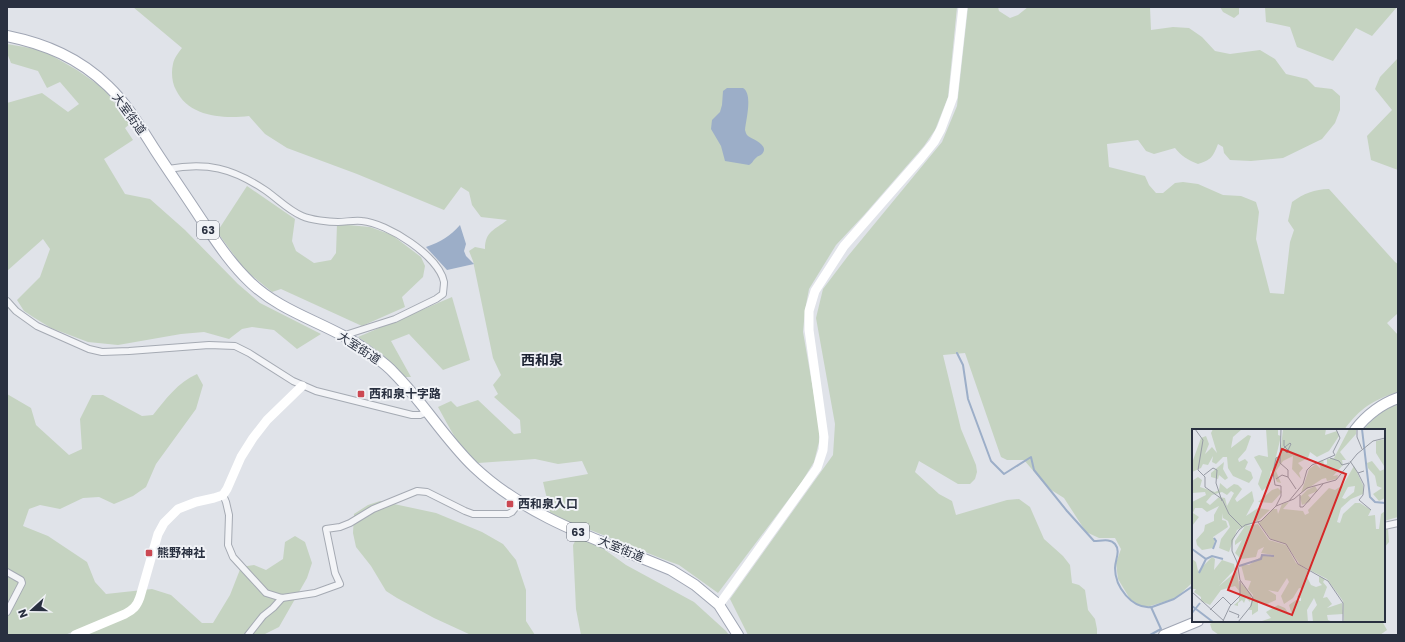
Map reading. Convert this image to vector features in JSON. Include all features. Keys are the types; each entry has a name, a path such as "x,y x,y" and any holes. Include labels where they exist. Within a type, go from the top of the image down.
{"main road":[{"name":"大室街道","path":"7,36 58,51 90,70 109,87 136,120 226,255 248,280 259,290 289,310 342,336 368,351 393,372 471,464 486,478 519,502 539,514 686,577 719,605 738,635"},
{"path":"1355,429 1369,415 1381,406 1398,398"},
{"path":"1164,635 1196,622"}],"street":[{"path":"719,605 817,468 823,450 824,437 810,330 809,311 815,291 844,246 921,158 941,129 953,97 963,7"},
{"path":"168,169 190,166 217,167 239,176 265,190 291,211 304,217 337,222 362,221 382,226 395,232 410,242 434,265 440,273 444,283 443,294 436,299 395,319 342,336"},
{"path":"7,301 26,320 89,349 102,352 209,345 235,346 302,386 316,391 396,412 412,415 420,415 427,412"},
{"path":"75,635 125,614 137,606 158,534 164,523 178,509 196,502 223,495 241,457 253,438 267,420 302,386"},
{"path":"223,495 229,515 228,545 233,558 266,593 282,598 315,593 340,584 335,573 326,529 340,527 350,523 373,509 417,491 427,492 473,514 508,514 512,512 519,502"},
{"path":"1385,526 1398,522"},
{"path":"7,572 21,580 22,583 7,612"},
{"path":"248,635 263,616 282,598"}],"green space":[{"path":"133,7 957,7 948,97 935,130 924,146 836,245 809,289 803,332 819,424 819,442 814,462 801,483 718,593 679,565 578,525 551,516 543,482 588,474 582,461 558,464 535,459 478,463 466,452 455,438 438,407 451,401 457,407 478,400 514,434 521,433 520,420 494,397 498,394 493,385 501,375 493,358 473,261 469,251 475,247 485,249 485,243 489,235 507,220 481,217 472,205 469,192 461,187 444,210 357,174 287,148 265,134 249,116 218,116 198,111 189,106 176,90 172,74 175,57 182,48"},
{"path":"968,7 998,7 999,11 1010,18 1018,15 1028,7 1150,7 1151,30 1173,27 1189,28 1202,37 1215,51 1230,54 1260,50 1275,59 1286,74 1307,79 1315,87 1332,89 1340,96 1340,110 1335,123 1322,139 1283,158 1251,161 1230,160 1224,153 1223,147 1218,144 1211,157 1198,164 1185,158 1175,148 1154,154 1146,151 1138,140 1107,144 1109,167 1145,176 1149,185 1156,193 1163,193 1175,183 1183,182 1198,184 1223,195 1241,196 1256,202 1259,212 1256,239 1270,293 1284,294 1290,242 1294,230 1288,221 1292,202 1309,192 1329,189 1398,264 1398,314 1387,323 1398,335 1398,392 1381,398 1362,410 1345,429 1192,429 1192,583 1176,598 1147,607 1137,605 1130,599 1118,579 1116,563 1121,549 1115,538 1099,538 1086,532 1064,498 1048,488 1024,460 1007,460 1001,457 965,353 943,355 961,429 976,465 977,472 975,479 970,484 958,484 919,461 915,472 939,494 952,501 956,515 1007,500 1019,499 1030,507 1044,539 1063,556 1070,565 1072,583 1079,585 1085,590 1088,610 1095,619 1097,635 748,635 730,599 833,455 835,424 816,318 823,289 848,256 942,142 957,106"},
{"path":"1220,7 1239,7 1239,14 1234,18 1223,12"},
{"path":"1265,7 1397,7 1372,36 1356,28 1333,61 1297,47 1290,27 1266,22"},
{"path":"7,44 42,50 77,70 103,88 131,123 125,128 133,140 104,159 125,194 150,199 185,230 238,284 260,303 321,334 297,349 274,330 252,327 242,329 229,339 204,332 181,334 118,345 88,342 51,328 24,311 17,300 40,277 50,249 43,239 7,271 7,103 42,93 68,112 79,104 60,82 47,88 38,71 11,63 7,53"},
{"path":"1398,58 1398,170 1371,160 1367,136 1392,110 1375,89 1380,77"},
{"path":"247,186 295,219 292,241 296,251 314,263 331,260 336,253 337,224 370,227 392,235 421,257 425,266 423,277 402,297 405,307 362,326 281,289 272,292 245,270 217,232"},
{"path":"452,297 470,360 443,370 409,334 391,341 411,377 405,377 382,354 358,337"},
{"path":"197,374 203,385 196,409 156,464 146,487 133,496 114,504 99,497 83,498 60,509 40,505 29,509 23,526 48,536 87,562 95,582 106,594 152,589 171,595 202,623 213,623 230,595 241,567 254,565 266,570 283,559 285,542 295,536 305,542 312,563 307,578 279,627 263,635 81,635 79,629 65,635 7,635 7,394 31,408 36,425 69,455 82,449 80,419 92,395 103,395 142,416 153,415 178,387 190,377"},
{"path":"1398,404 1398,517 1385,521 1385,429 1364,429 1383,411"},
{"path":"380,501 436,513 482,532 503,544 516,560 526,590 526,621 535,635 471,635 434,618 386,591 371,566 356,547 353,533 354,514 368,505"},
{"path":"1388,529 1389,542 1385,547 1385,530"},
{"path":"580,532 626,565 694,602 729,635 581,635 576,609 573,545"},
{"path":"1214,622 1383,622 1387,630 1380,635 1219,635 1212,630 1210,624"}],"water":[{"path":"727,88 743,88 746,91 748,101 745,130 746,134 760,143 764,148 762,154 749,165 725,161 721,146 711,129 712,120 720,112 723,91"},
{"path":"460,225 466,244 464,251 466,256 474,264 447,270 426,247 445,238"}],"waterway":[{"path":"957,353 963,365 968,399 991,461 1004,474 1031,457 1034,470 1067,511 1094,541 1108,540 1115,544 1118,550 1115,568 1121,589 1131,601 1144,607 1151,607 1161,629 1150,635"},
{"path":"1152,607 1174,599 1192,587"}],"place":[{"name":"西和泉十字路","path":"361,394"},
{"name":"西和泉入口","path":"510,504"},
{"name":"熊野神社","path":"149,553"}],"district":[{"name":"西和泉","path":"542,360"}]}
